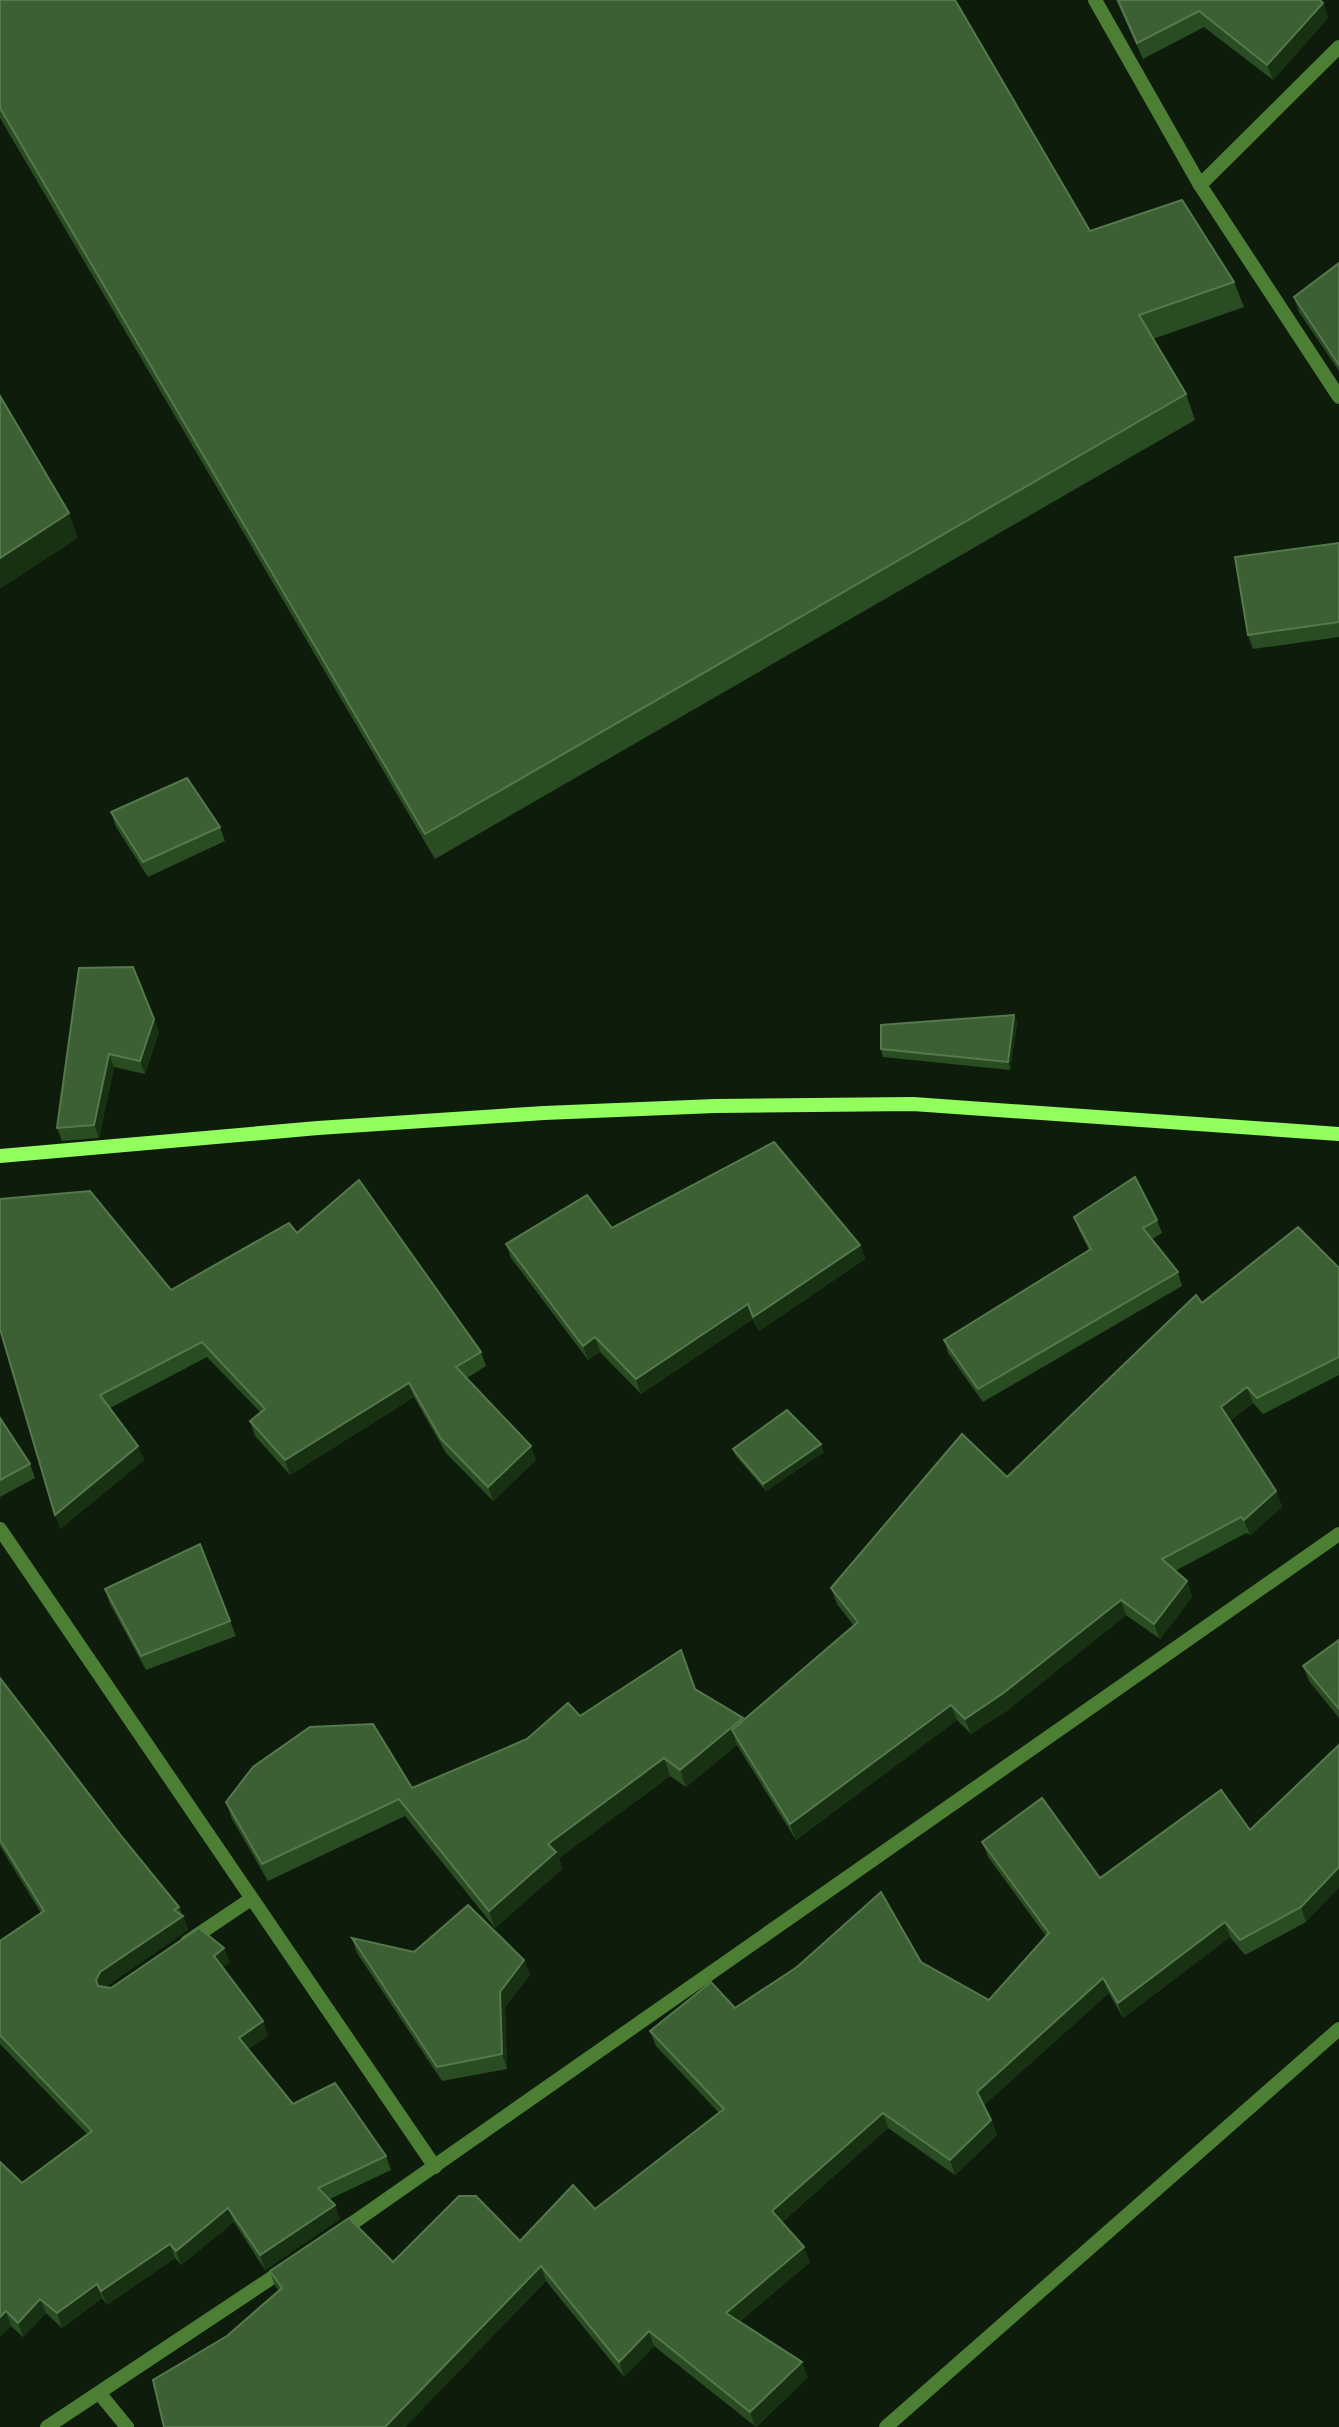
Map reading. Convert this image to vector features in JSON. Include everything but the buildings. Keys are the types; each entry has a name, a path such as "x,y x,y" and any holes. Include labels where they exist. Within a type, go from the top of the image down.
{"main road":[{"path":"0,1156 344,1126 544,1113 715,1106 913,1104 1339,1134"}],"street":[{"path":"1095,0 1200,185 1339,397"},
{"path":"1200,185 1339,47"},
{"path":"0,1529 435,2167"},
{"path":"331,2238 1339,1534"},
{"path":"176,1950 251,1899"},
{"path":"886,2427 1339,2029"},
{"path":"47,2427 297,2261"},
{"path":"100,2394 127,2427"}]}
